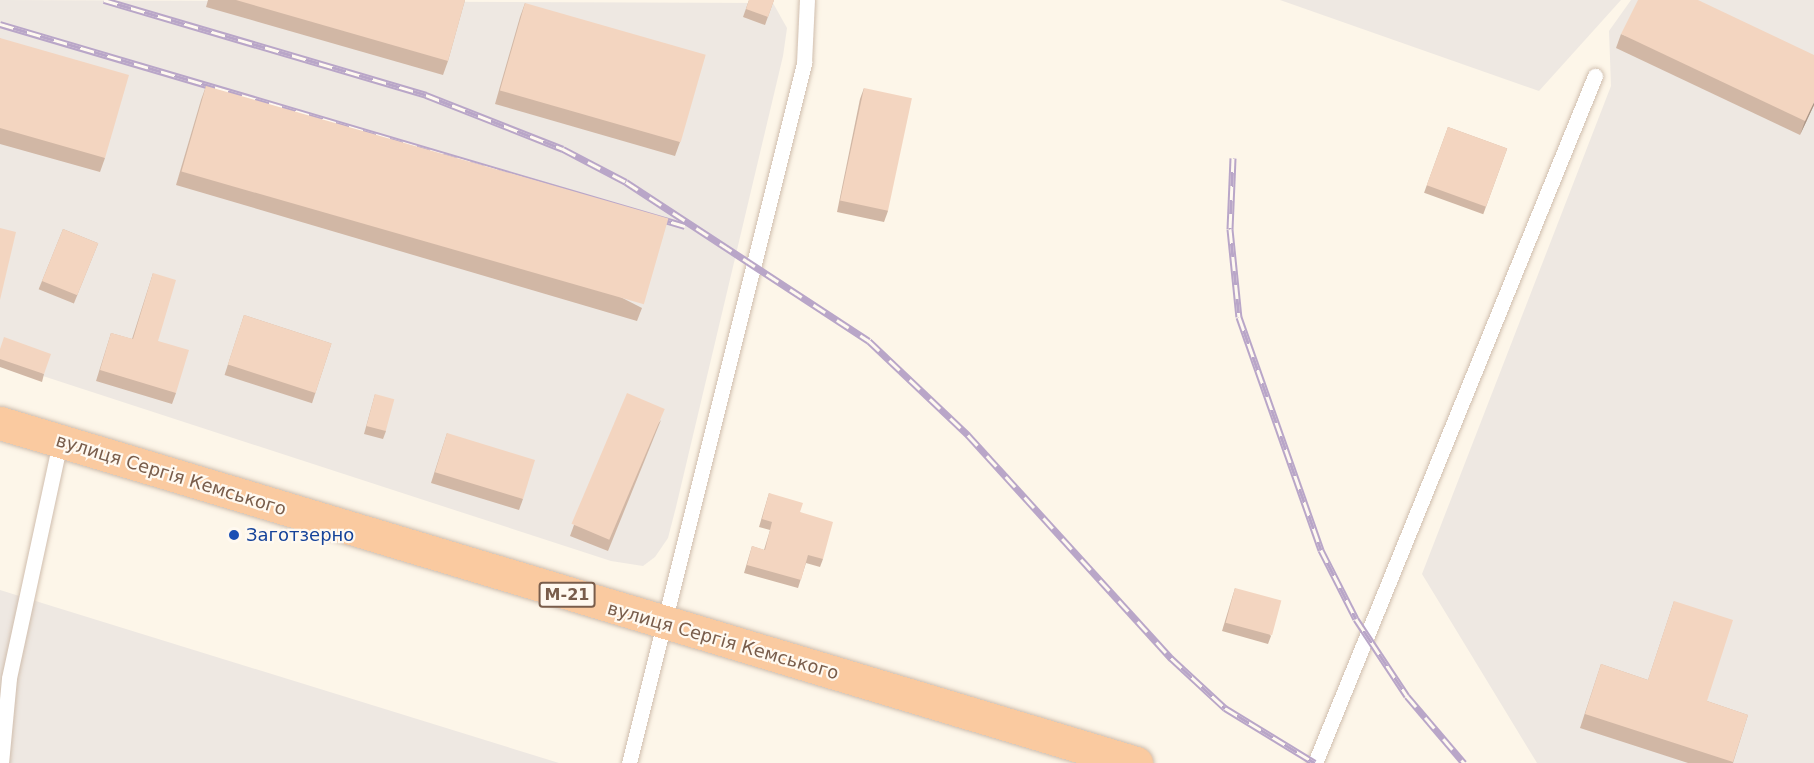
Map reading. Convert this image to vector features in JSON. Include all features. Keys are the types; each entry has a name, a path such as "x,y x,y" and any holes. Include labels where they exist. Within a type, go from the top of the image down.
{"highway":[{"name":"вулиця Сергія Кемського","path":"0,423 665,624 1136,763"}],"lane":[{"path":"629,763 804,63 807,0"},
{"path":"1315,763 1595,76"},
{"path":"1,763 9,678 60,442"}],"shaded area":[{"path":"0,0 773,3 787,28 783,56 676,507 668,538 655,557 643,566 611,561 0,362"},
{"path":"1280,0 1621,0 1539,91"},
{"path":"1631,0 1814,0 1814,763 1537,763 1422,574 1611,86 1609,31"},
{"path":"0,590 559,763 0,763"}],"building":[{"path":"236,0 465,0 448,61"},
{"path":"749,0 774,0 768,17 746,9"},
{"path":"1638,0 1698,0 1814,55 1814,102 1805,121 1621,34"},
{"path":"525,3 706,55 681,142 500,90"},
{"path":"0,38 129,75 105,158 0,128"},
{"path":"206,86 668,219 644,304 181,172"},
{"path":"864,88 912,98 888,211 840,200"},
{"path":"1448,127 1507,149 1486,207 1427,185"},
{"path":"0,228 16,232 0,300"},
{"path":"63,229 98,243 77,295 42,281"},
{"path":"153,273 176,280 158,341 189,350 176,393 100,370 111,333 133,339"},
{"path":"244,315 331,343 315,393 228,364"},
{"path":"4,337 51,354 44,374 0,359"},
{"path":"627,393 665,409 609,540 572,524"},
{"path":"375,394 394,399 386,431 366,426"},
{"path":"447,433 535,460 523,499 435,472"},
{"path":"769,493 803,503 800,512 833,522 823,559 808,555 801,580 747,565 752,546 765,550 772,522 762,519"},
{"path":"1235,588 1281,600 1272,635 1226,623"},
{"path":"1674,601 1733,620 1707,701 1748,715 1733,762 1585,714 1601,664 1648,680"}],"railway":[{"path":"104,0 426,95 563,149 626,182 869,341 968,435 1171,658 1225,708 1315,763"},
{"path":"0,24 685,226"},
{"path":"1233,158 1230,229 1239,317 1321,550 1356,619 1407,696 1464,763"}],"place":[{"name":"Заготзерно","path":"234,535"}]}
